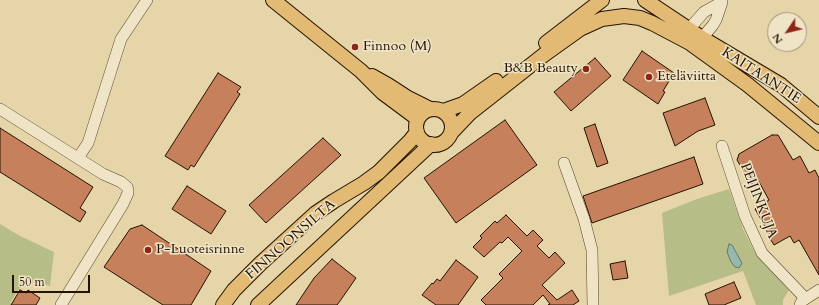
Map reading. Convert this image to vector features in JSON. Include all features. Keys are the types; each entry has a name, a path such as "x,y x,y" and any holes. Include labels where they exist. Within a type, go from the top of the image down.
{"main road":[{"path":"273,0 361,71 417,125 420,138 431,144 443,142 470,112 545,54 580,30 602,19 624,16 640,18 696,40"},
{"path":"417,125 423,113 463,104 508,72 602,0"},
{"path":"644,0 689,29 696,40"},
{"name":"KAITAANTIE","path":"696,40 781,85 819,117"},
{"name":"KAITAANTIE","path":"696,40 748,86 819,143"},
{"path":"361,71 388,84 408,98 448,115 451,120 451,133"},
{"name":"FINNOONSILTA","path":"223,305 234,290 261,263 316,213 379,172 410,141 417,125"},
{"name":"FINNOONSILTA","path":"258,305 431,144"}],"street":[{"path":"78,158 88,143 121,39 147,0"},
{"path":"689,29 704,12 722,2 716,20 696,40"},
{"path":"0,109 103,174 125,184 127,187 128,193 112,223 61,305"},
{"name":"PEIJINKUJA","path":"722,146 743,211 759,247 803,302"},
{"path":"564,163 584,220 592,250 593,305"},
{"path":"803,302 819,290"}],"green space":[{"path":"729,189 743,229 755,253 789,290 783,300 783,305 756,305 743,271 669,296 662,213 697,199"},
{"path":"0,224 20,236 54,252 50,286 25,280 10,303 12,305 0,305"}],"water":[{"path":"729,244 732,245 742,263 739,268 735,267 731,262 727,252"}],"building":[{"name":"Eteläviitta","path":"642,51 674,73 663,91 665,92 658,104 623,80"},
{"path":"595,58 611,76 571,111 554,92"},
{"path":"218,73 241,87 237,92 240,94 194,167 191,165 188,170 165,156"},
{"path":"705,98 715,125 698,131 675,146 663,113"},
{"path":"505,120 537,165 456,223 424,178"},
{"path":"595,124 608,163 597,167 584,128"},
{"path":"0,128 93,187 80,208 86,212 80,222 0,172"},
{"path":"772,135 778,135 793,160 800,156 809,173 815,170 819,178 819,275 799,240 794,243 790,236 774,245 755,209 769,200 758,180 751,184 737,160 739,154"},
{"path":"323,138 341,155 266,223 249,205"},
{"path":"694,157 703,184 592,223 583,196"},
{"path":"187,186 226,211 211,234 172,209"},
{"path":"506,215 527,236 533,230 543,240 537,246 549,258 555,252 565,263 542,285 557,300 572,290 579,301 573,305 548,305 550,304 543,295 533,305 486,305 481,300 503,278 499,274 522,251 508,237 502,243 500,242 484,257 473,247 482,238 480,236 495,221 497,223"},
{"name":"P-Luoteisrinne","path":"142,225 211,271 191,305 163,305 104,267 130,229"},
{"path":"332,259 356,278 337,305 296,305 314,278"},
{"path":"456,260 478,277 458,305 436,305 422,295 437,279 440,281"},
{"path":"625,261 628,278 613,280 610,264"},
{"path":"734,282 741,298 724,305 709,305 705,294"},
{"path":"20,290 26,293 28,290 40,298 36,305 11,305"}],"place":[{"name":"Finnoo (M)","path":"355,47"},
{"name":"B&B Beauty","path":"586,69"},
{"name":"Eteläviitta","path":"649,77"},
{"name":"P-Luoteisrinne","path":"148,250"}]}
